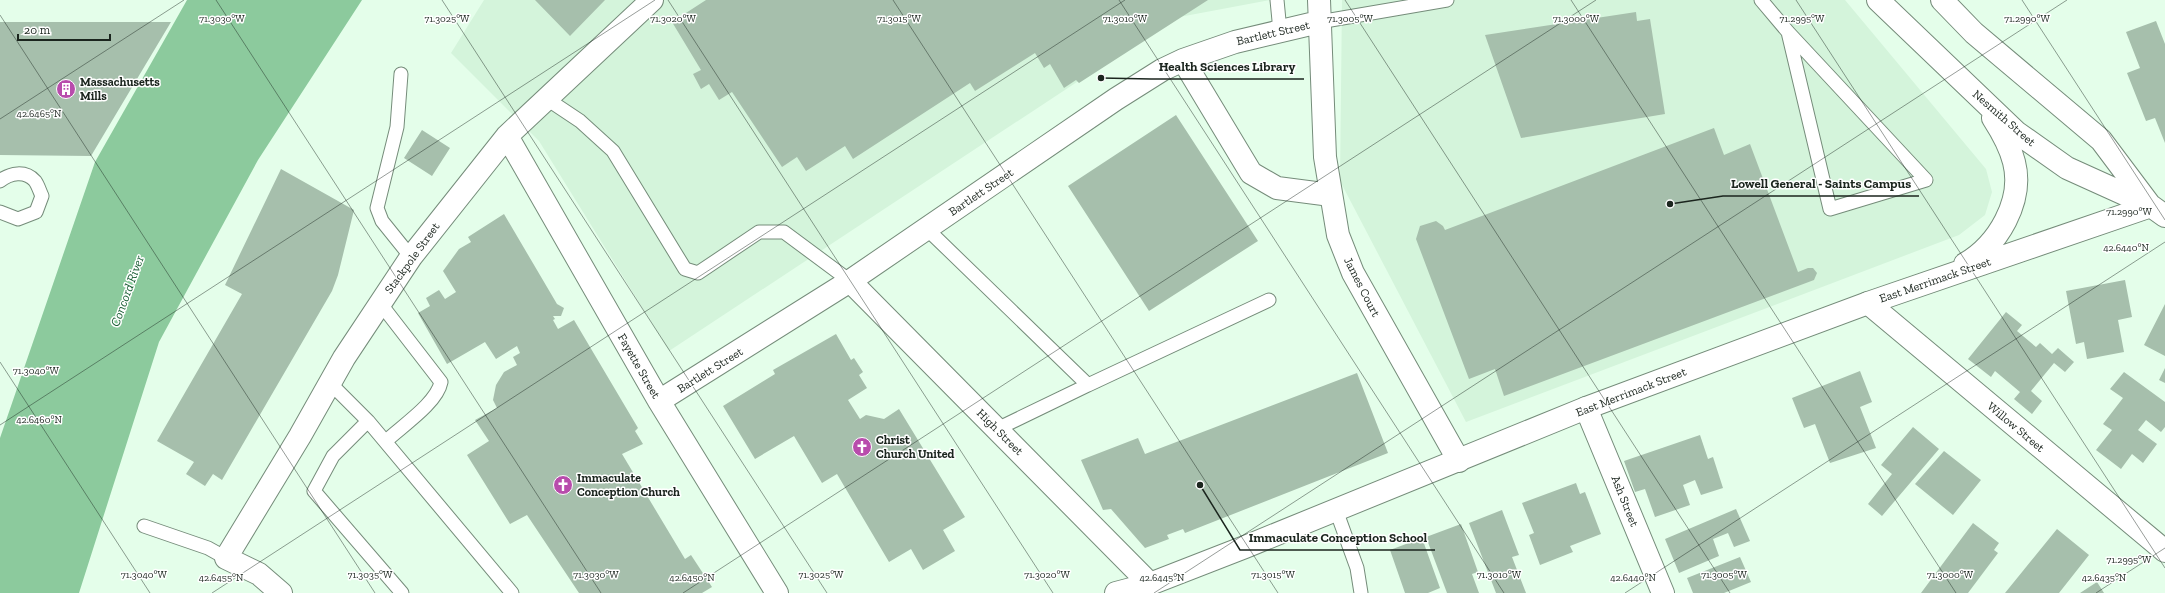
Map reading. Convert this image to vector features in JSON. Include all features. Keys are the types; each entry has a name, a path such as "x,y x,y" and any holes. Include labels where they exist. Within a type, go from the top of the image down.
{"street":[{"name":"Stackpole Street","path":"226,558 300,436 330,383 380,303 411,257 507,136 652,0"},
{"name":"James Court","path":"1319,0 1325,157 1338,235 1352,273 1459,461"},
{"name":"Nesmith Street","path":"1878,0 2016,132 2067,168 2158,211"},
{"path":"1942,0 1974,33 2101,140 2158,211"},
{"name":"Bartlett Street","path":"659,401 850,281 1116,99 1162,70 1183,60 1235,42 1319,22"},
{"path":"1183,60 1250,173 1277,188 1331,195"},
{"path":"1936,280 1975,258 1993,240 2007,218 2015,193 2015,164 2007,142 1984,101"},
{"name":"Fayette Street","path":"507,136 659,401 777,593"},
{"name":"East Merrimack Street","path":"1116,593 1150,584 1459,461 1586,408 1868,303 1936,280 2158,211"},
{"name":"High Street","path":"850,281 1150,584"},
{"name":"Willow Street","path":"1868,303 2165,551"},
{"name":"Ash Street","path":"1586,408 1663,593"},
{"path":"226,558 259,574 281,593"}],"lane":[{"path":"1277,0 1280,31"},
{"path":"1319,22 1447,0"},
{"path":"1761,0 1788,32 1926,180 1830,209 1788,32"},
{"path":"401,74 397,127 377,208 382,221 411,257"},
{"path":"547,99 580,121 613,151 685,269 698,273 759,232 784,232 850,281"},
{"path":"0,181 9,174 23,174 35,181 42,196 36,212 18,219 0,212"},
{"path":"927,229 1088,385"},
{"path":"997,429 1269,300"},
{"path":"380,303 441,382 437,393 428,403 386,441"},
{"path":"330,383 386,441 512,593"},
{"path":"368,421 333,456 314,491 402,593"},
{"path":"1336,510 1357,568 1361,593"},
{"path":"144,526 208,548 226,558"}],"shaded area":[{"path":"484,0 1270,0 1174,18 669,351 539,141 451,53"},
{"path":"1342,0 1845,0 1986,169 1992,192 1985,215 1959,235 1466,422 1340,181"}],"water":[{"name":"Concord River","path":"187,0 362,0 258,160 159,342 79,593 0,593 0,438 95,162"}],"building":[{"path":"535,0 605,0 570,36"},
{"path":"706,0 1208,0 1079,83 1076,80 1064,88 1050,64 1044,68 1035,53 975,91 970,83 853,159 845,146 806,171 797,157 782,167 732,92 719,100 709,84 701,89 693,74 701,70 672,22"},
{"path":"1636,12 1637,21 1650,19 1665,114 1521,138 1485,35"},
{"path":"2156,21 2165,44 2165,143 2155,118 2146,121 2127,73 2140,68 2126,32"},
{"name":"Massachusetts Mills","path":"0,22 171,22 91,156 0,155"},
{"path":"1176,115 1258,241 1149,311 1068,186"},
{"path":"1714,128 1724,155 1750,144 1798,272 1808,268 1813,268 1817,273 1814,280 1504,396 1495,369 1469,379 1416,239 1420,226 1436,221 1443,226 1445,230"},
{"path":"422,130 450,148 432,176 404,158"},
{"path":"281,169 354,210 338,275 332,291 222,480 213,474 205,486 186,474 194,462 157,441 242,294 225,285"},
{"name":"Immaculate Conception Church","path":"504,214 557,304 564,308 561,316 553,316 555,319 553,320 558,329 574,320 638,428 635,431 643,444 622,454 685,559 691,555 712,587 702,593 579,593 527,515 510,524 467,455 489,441 475,420 497,408 493,400 496,385 504,372 517,365 513,357 520,353 517,346 496,359 485,342 447,364 418,313 430,306 426,298 439,290 445,299 456,292 443,271 459,249 471,242 468,237"},
{"path":"2125,280 2132,317 2118,320 2124,352 2087,359 2084,342 2076,344 2066,291"},
{"path":"2165,304 2165,356 2144,345"},
{"path":"2006,312 2022,325 2017,331 2036,347 2040,343 2052,354 2058,348 2074,362 2065,372 2054,363 2031,391 2042,401 2032,414 2014,399 2020,392 1995,371 1991,377 1968,359"},
{"name":"Christ Church United","path":"836,334 851,360 854,358 863,372 859,375 867,388 848,400 860,419 866,415 884,419 899,409 965,517 943,530 955,551 923,570 911,549 889,562 837,474 822,483 794,436 755,459 723,406 775,374 773,370"},
{"path":"2165,368 2165,383 2159,380"},
{"path":"1860,371 1872,402 1860,407 1876,448 1830,463 1815,424 1804,428 1792,398"},
{"path":"2124,372 2165,402 2165,427 2161,432 2146,420 2138,430 2157,444 2143,463 2132,454 2121,469 2096,450 2112,430 2103,424 2123,398 2110,389"},
{"path":"1357,373 1388,453 1185,533 1183,529 1167,535 1169,539 1145,548 1111,509 1103,510 1081,460 1138,438 1145,454"},
{"path":"1913,427 1939,449 1882,516 1868,504 1892,474 1881,465"},
{"path":"1700,435 1708,459 1713,457 1723,488 1701,495 1695,480 1683,485 1690,505 1655,517 1645,489 1635,492 1624,461"},
{"path":"1944,451 1981,480 1953,515 1915,484"},
{"path":"1576,483 1580,494 1585,492 1601,534 1570,546 1573,552 1540,565 1529,535 1534,533 1522,503"},
{"path":"1736,509 1750,541 1734,547 1728,533 1713,539 1719,556 1679,573 1665,539"},
{"path":"1502,510 1519,555 1512,557 1526,593 1496,593 1469,523"},
{"path":"1973,523 1999,543 1994,550 1998,553 1968,593 1921,593"},
{"path":"1461,524 1478,572 1472,574 1479,593 1447,593 1426,537"},
{"path":"2057,529 2089,555 2059,593 2005,593"},
{"path":"1422,538 1440,588 1428,593 1405,593 1390,550"},
{"path":"1740,557 1751,582 1724,593 1693,593 1687,578"},
{"path":"2097,582 2104,593 2080,593"}],"place":[{"name":"Health Sciences Library","path":"1101,78"},
{"name":"Massachusetts Mills","path":"66,89"},
{"name":"Lowell General - Saints Campus","path":"1670,204"},
{"name":"Christ Church United","path":"862,447"},
{"name":"Immaculate Conception Church","path":"563,485"},
{"name":"Immaculate Conception School","path":"1200,485"}]}
